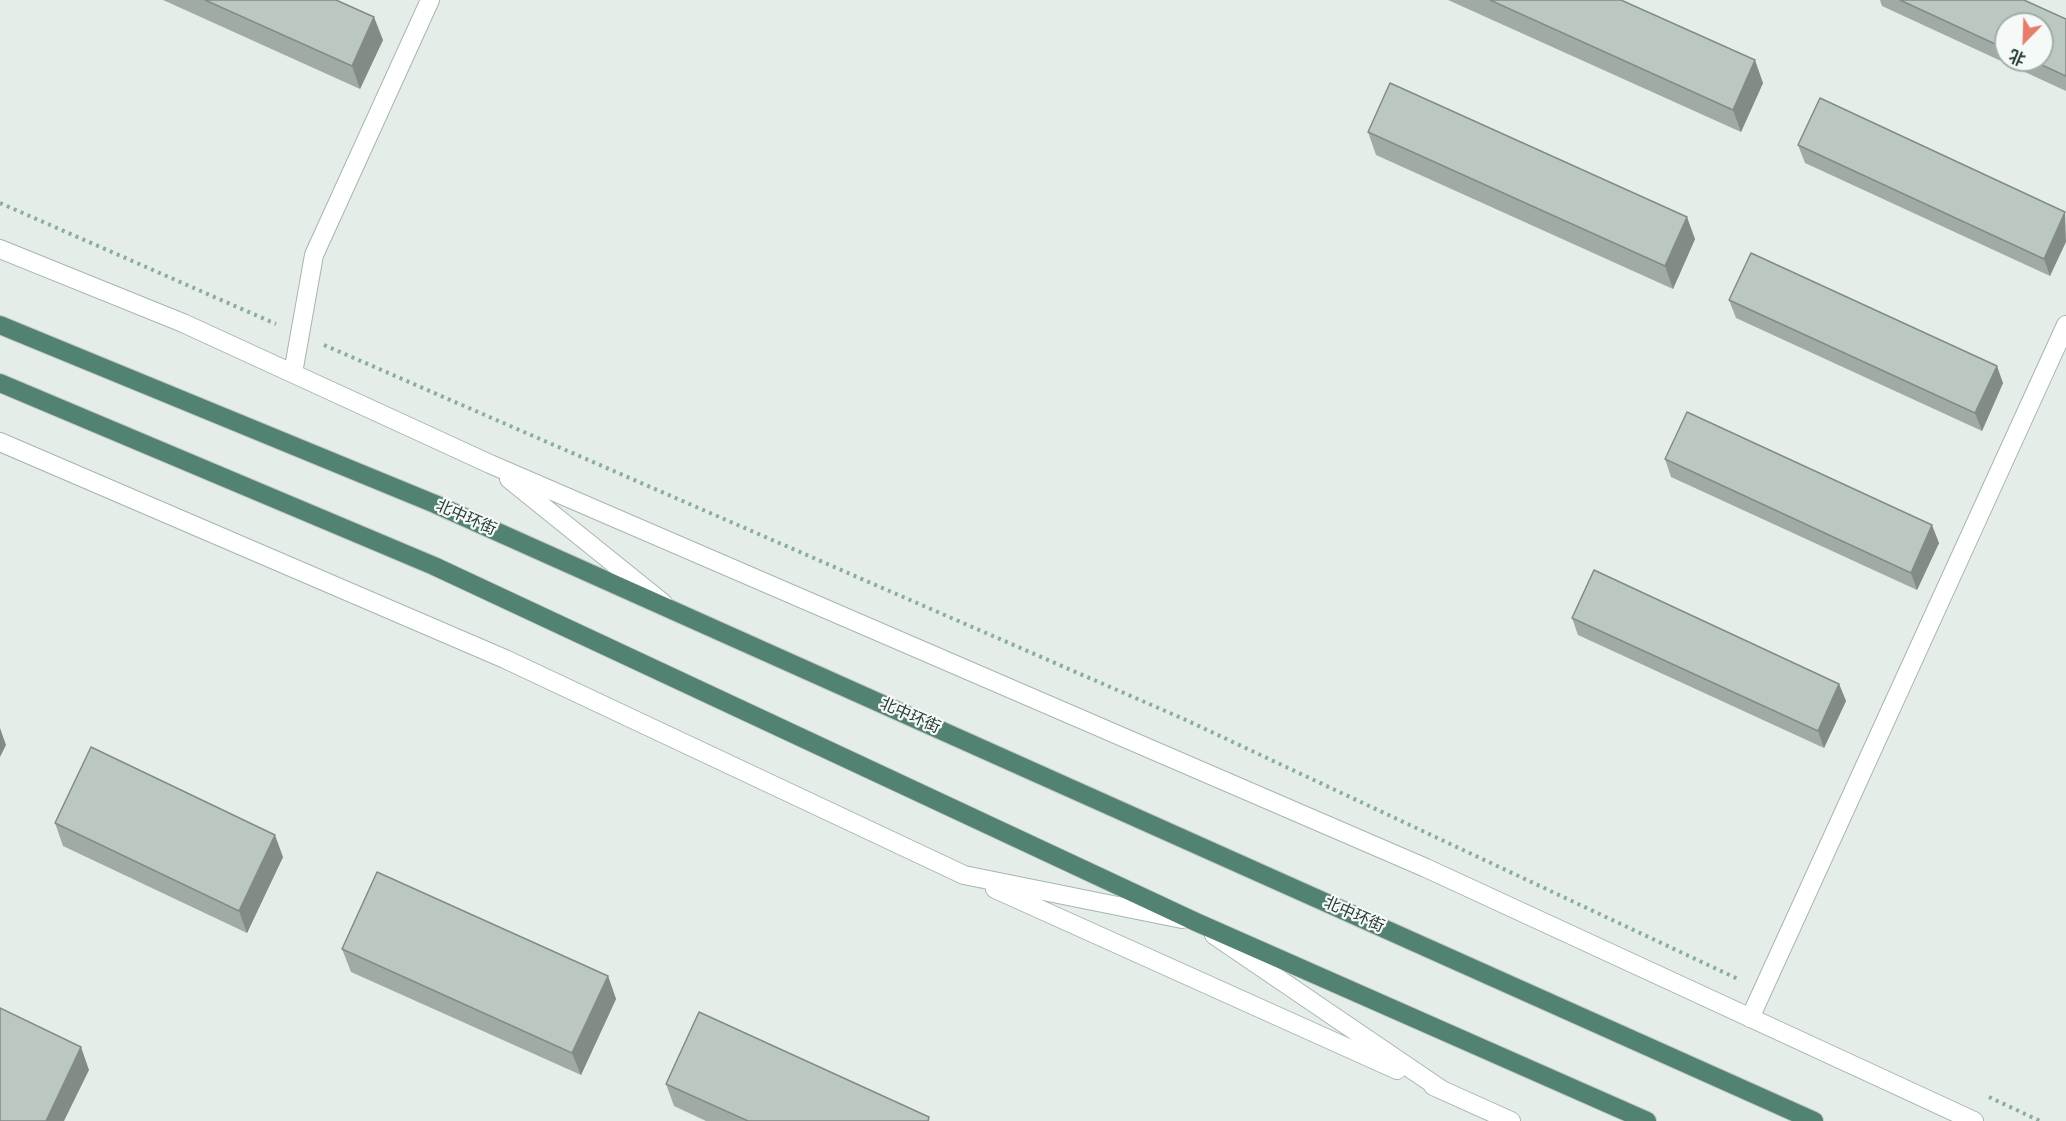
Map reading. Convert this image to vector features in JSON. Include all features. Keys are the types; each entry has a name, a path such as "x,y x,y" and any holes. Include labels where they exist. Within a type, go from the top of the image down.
{"highway":[{"name":"北中环街","path":"0,325 435,504 1814,1121"},
{"path":"0,383 434,566 1196,922 1647,1121"}],"main road":[{"path":"292,373 314,255 430,0"},
{"path":"0,249 183,323 490,464 1426,868 1974,1121"},
{"path":"1750,1018 2066,325"},
{"path":"0,442 505,659 964,875 1511,1121"},
{"path":"490,464 669,608"},
{"path":"964,875 1196,922 1442,1090"}],"path":[{"path":"0,202 1186,720 1762,991"},
{"path":"1987,1096 2040,1121"}],"building":[{"path":"205,0 336,0 374,17 352,66"},
{"path":"1490,0 1621,0 1755,60 1733,110"},
{"path":"1900,0 2024,0 2051,12 1994,12 1994,43"},
{"path":"2054,14 2066,19 2066,76 2054,71"},
{"path":"1390,83 1687,217 1665,266 1368,132"},
{"path":"1820,98 2065,212 2044,259 1798,145"},
{"path":"1751,253 1997,366 1975,413 1729,300"},
{"path":"1687,412 1932,525 1911,573 1665,459"},
{"path":"1594,570 1839,684 1818,731 1572,618"},
{"path":"91,747 275,835 239,911 55,823"},
{"path":"377,872 608,976 572,1053 342,949"},
{"path":"0,1008 81,1047 46,1121 0,1121"},
{"path":"699,1012 929,1117 928,1121 748,1121 666,1084"}]}
